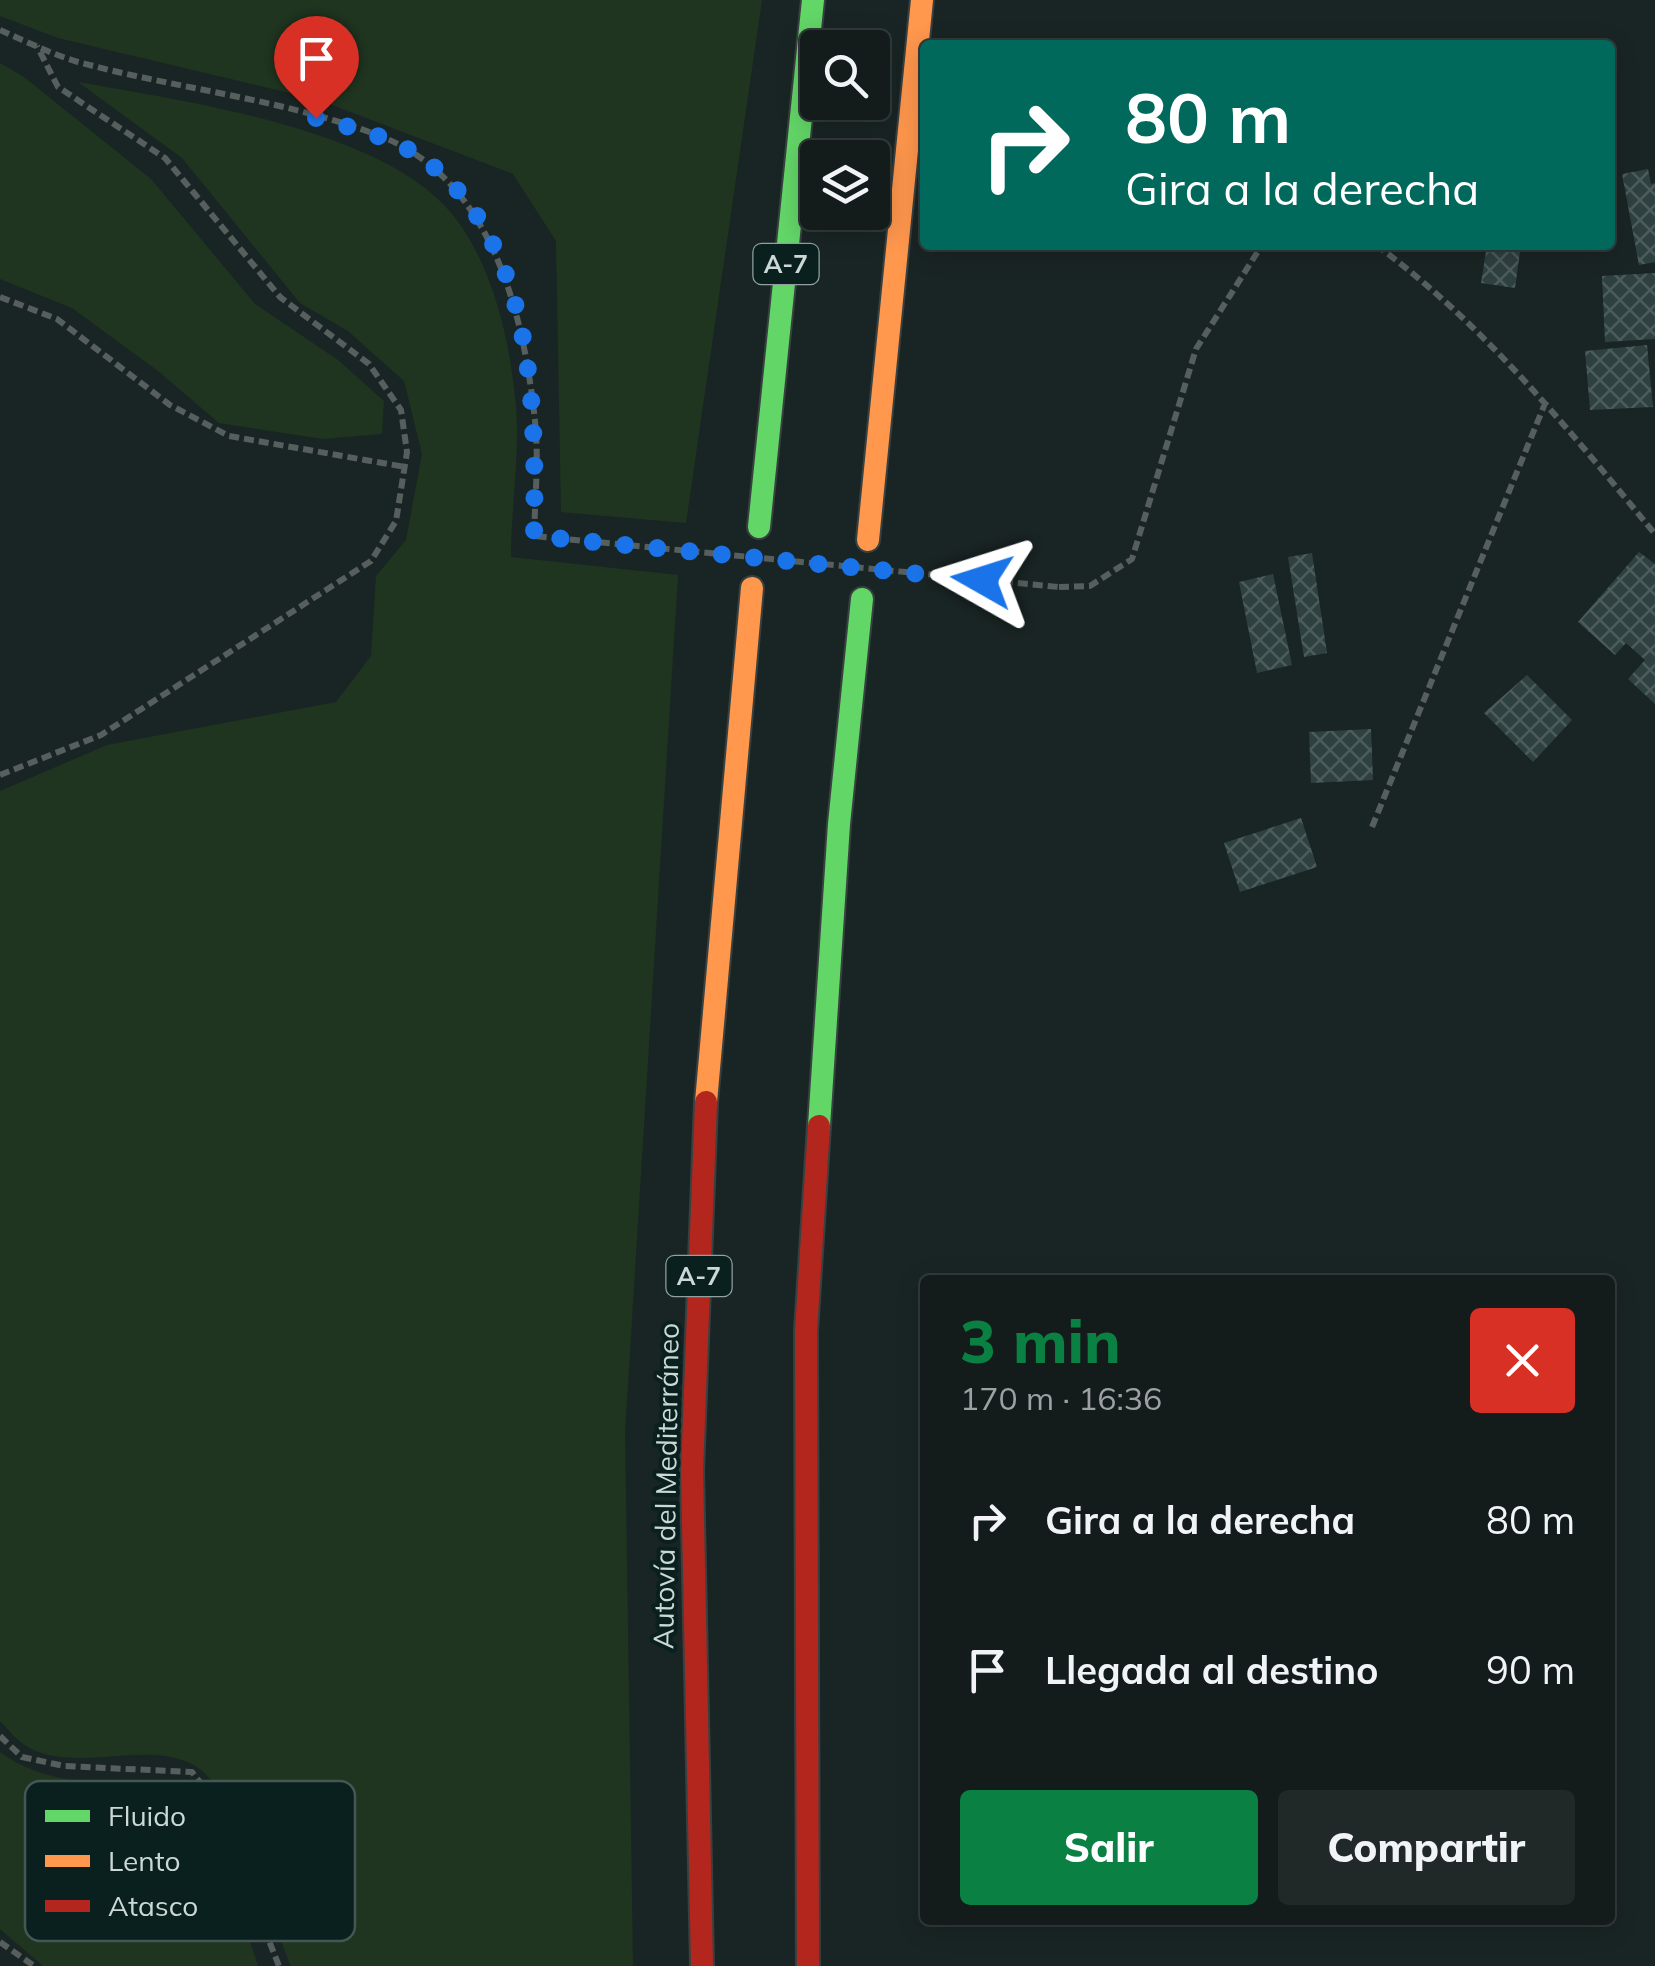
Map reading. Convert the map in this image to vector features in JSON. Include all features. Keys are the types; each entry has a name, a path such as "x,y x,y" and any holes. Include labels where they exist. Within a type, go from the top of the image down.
{"highway":[{"name":"A-7","path":"758,527 813,0"},
{"path":"868,540 922,0"},
{"name":"Autovía del Mediterráneo","path":"702,1966 694,1752 693,1398 728,821 752,588"},
{"path":"808,1966 806,1331 839,824 862,600"}],"path":[{"path":"0,30 74,61 282,108 383,136 435,168 470,209 498,254 514,306 536,423 534,536 1060,588 1090,586 1132,559 1196,348 1259,250"},
{"path":"0,775 101,736 371,561 396,521 405,466 401,410 369,364 280,298 165,158 58,87 37,46"},
{"path":"1383,250 1420,278 1546,401 1655,534"},
{"path":"0,297 57,319 170,405 229,436 405,466"},
{"path":"1372,827 1546,401"},
{"path":"0,1736 22,1757 64,1766 192,1772 199,1781"},
{"path":"269,1941 279,1966"},
{"path":"0,1942 34,1966"}],"green space":[{"path":"0,0 762,0 686,523 561,512 556,241 513,174 319,100 58,38 0,16"},
{"path":"0,63 24,77 151,179 255,304 338,360 384,401 382,434 323,439 219,423 158,371 72,308 0,279"},
{"path":"78,82 282,124 384,162 425,188 469,238 489,281 503,328 517,417 511,557 678,575 625,1432 633,1966 291,1966 282,1941 355,1941 355,1781 212,1781 194,1765 173,1757 50,1755 24,1745 0,1721 0,791 107,745 336,702 371,656 376,576 406,540 422,454 404,381 348,331 300,303 182,158"},
{"path":"0,1752 21,1765 79,1781 25,1781 25,1941 250,1941 258,1966 43,1966 0,1929"}],"building":[{"path":"1648,169 1651,184 1655,183 1655,262 1639,265 1622,174"},
{"path":"1486,250 1520,250 1515,288 1481,283"},
{"path":"1655,273 1655,339 1605,342 1602,276"},
{"path":"1647,345 1653,407 1590,410 1585,351"},
{"path":"1639,552 1655,564 1655,704 1628,679 1645,660 1626,643 1615,655 1578,622"},
{"path":"1312,553 1327,653 1304,657 1288,557"},
{"path":"1273,574 1292,665 1257,673 1239,582"},
{"path":"1527,675 1572,720 1533,762 1484,713"},
{"path":"1371,729 1373,780 1311,783 1309,732"},
{"path":"1301,818 1317,867 1240,892 1224,843"}],"traffic: fast":[{"path":"759,527 813,0"},
{"path":"819,1126 839,824 862,599"}],"traffic: slow":[{"path":"868,540 922,0"},
{"path":"706,1102 752,588"}],"traffic: jam":[{"path":"702,1966 692,1471 706,1102"},
{"path":"808,1966 806,1331 819,1126"}],"route":[{"path":"316,118 383,136 435,168 470,209 498,254 514,306 536,423 534,536 982,580"}]}
